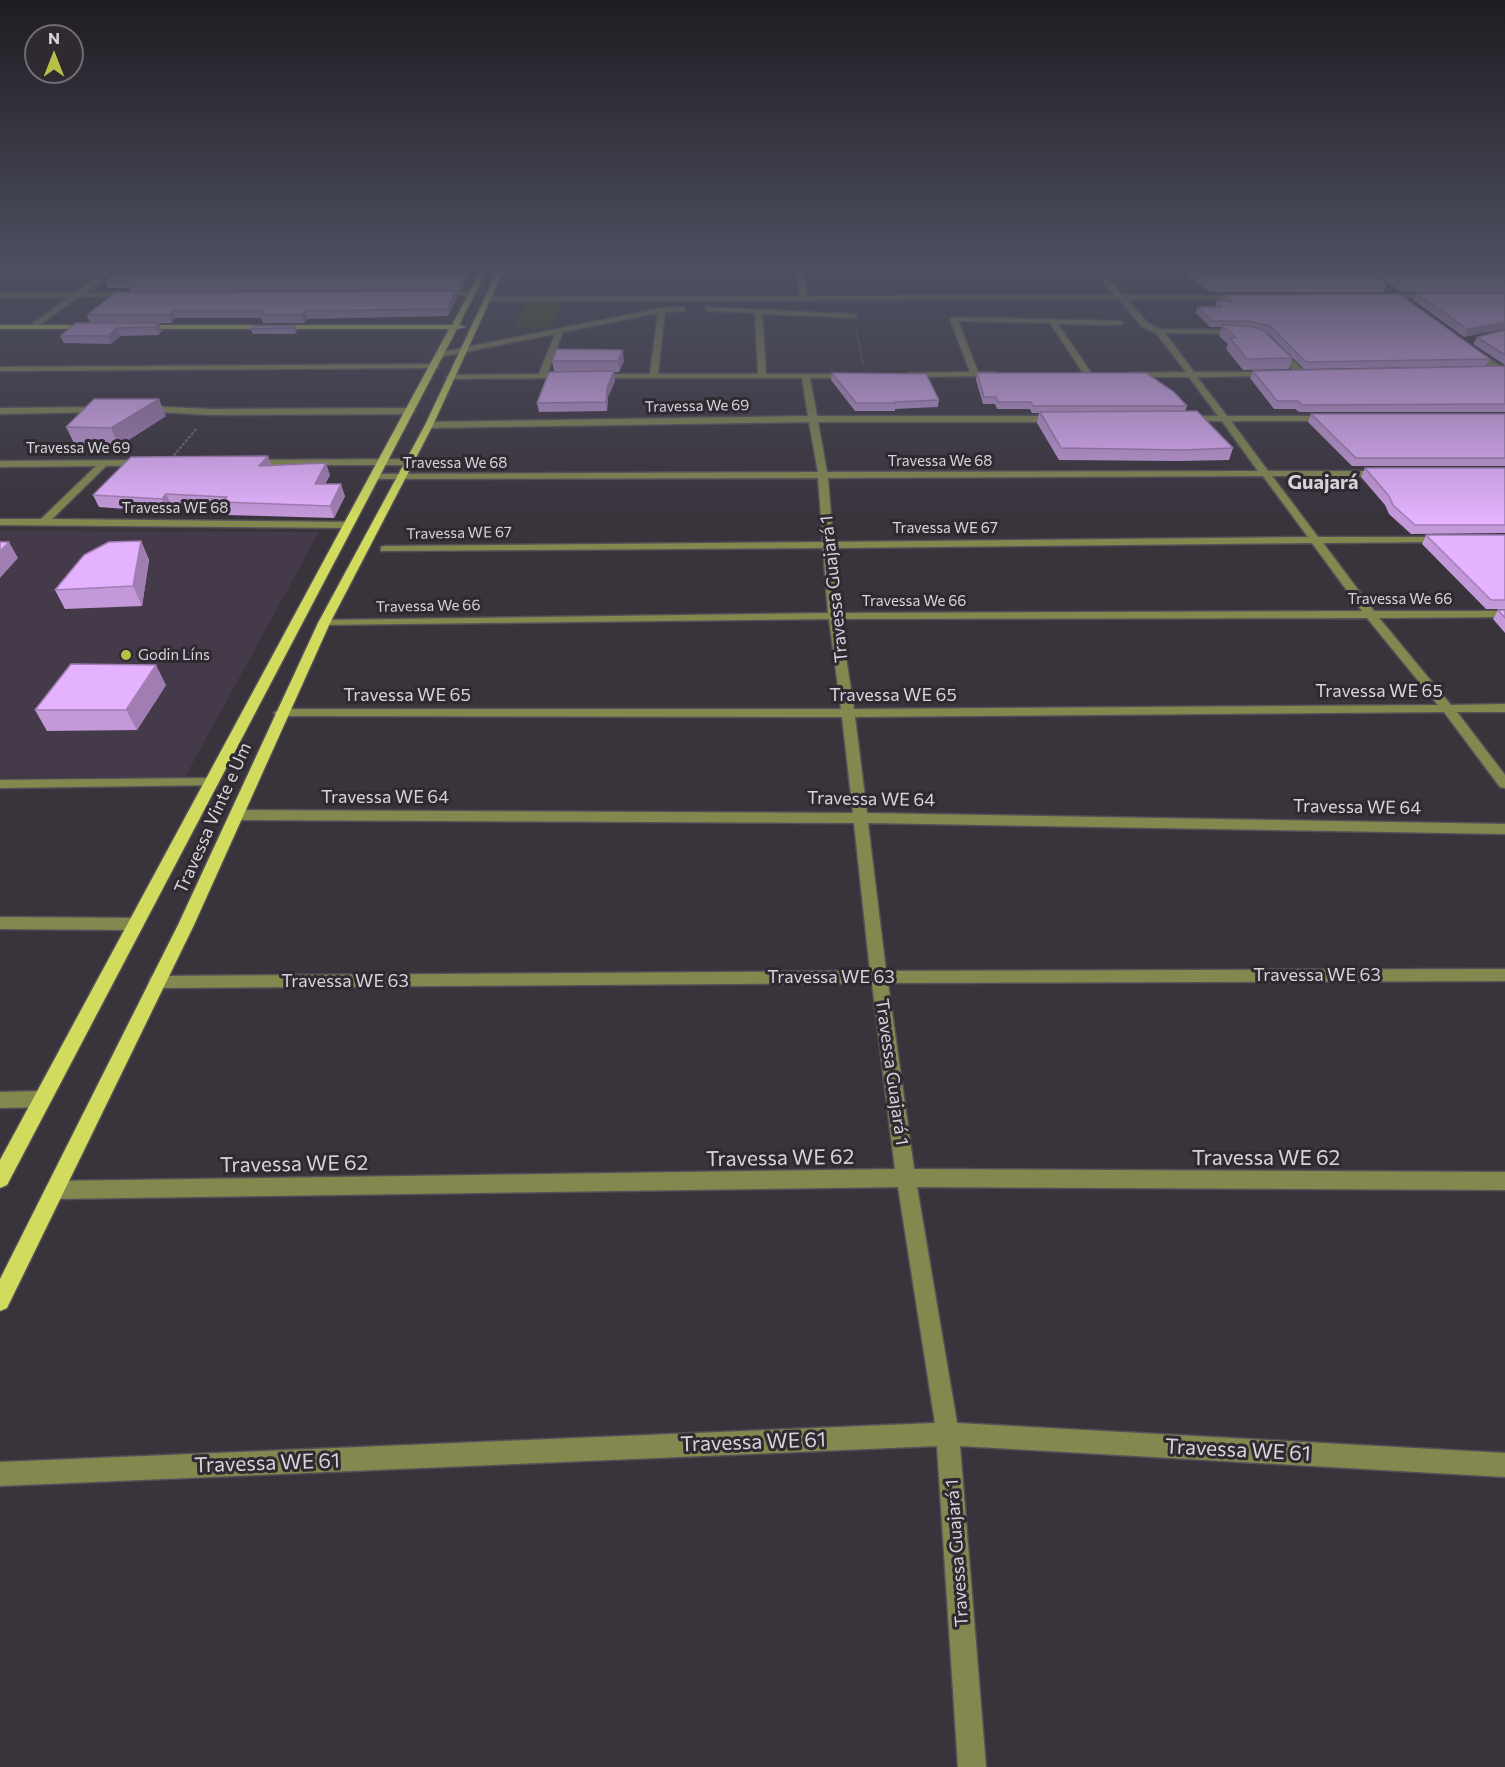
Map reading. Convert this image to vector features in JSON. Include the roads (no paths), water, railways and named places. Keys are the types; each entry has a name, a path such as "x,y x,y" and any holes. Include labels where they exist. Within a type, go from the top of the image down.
{"main road":[{"name":"Travessa Vinte e Um","path":"0,1301 237,815 280,713 324,623 401,478 408,462 411,411 440,354"},
{"name":"Travessa Vinte e Um","path":"0,1179 383,462 429,425 460,354"},
{"path":"358,508 385,508"}],"street":[{"path":"0,369 437,360 452,354"},
{"path":"542,376 551,354"},
{"path":"654,376 657,354"},
{"path":"761,354 762,377"},
{"path":"967,354 975,375"},
{"path":"1075,354 1088,374"},
{"path":"1177,354 1370,614 1448,709 1505,784"},
{"path":"1282,354 1301,373"},
{"path":"1480,354 1503,370"},
{"path":"1480,371 1503,370"},
{"path":"1290,373 1313,373"},
{"path":"898,375 1009,374"},
{"path":"1077,374 1100,374"},
{"path":"1123,375 1280,374"},
{"path":"587,376 865,375"},
{"path":"450,377 576,376"},
{"name":"Travessa Guajará 1","path":"806,377 823,476 834,616 906,1178 948,1434 972,1767"},
{"path":"130,409 165,408 211,412 411,411"},
{"path":"0,411 118,409"},
{"path":"1179,419 1342,418"},
{"name":"Travessa We 69","path":"429,425 1072,419"},
{"path":"239,463 408,462"},
{"path":"44,522 104,463"},
{"name":"Travessa We 69","path":"0,464 168,463"},
{"name":"Travessa We 68","path":"376,477 1386,473"},
{"name":"Travessa WE 68","path":"0,522 350,525"},
{"name":"Travessa WE 67","path":"385,549 1458,538"},
{"name":"Travessa We 66","path":"324,623 834,616 1505,614"},
{"name":"Travessa WE 65","path":"280,713 848,713 1505,708"},
{"path":"0,784 212,782"},
{"name":"Travessa WE 64","path":"237,815 859,818 1505,829"},
{"path":"0,923 136,924"},
{"name":"Travessa WE 63","path":"157,982 879,976 1505,975"},
{"path":"0,1100 42,1099"},
{"name":"Travessa WE 62","path":"55,1190 906,1178 1505,1181"},
{"name":"Travessa WE 61","path":"0,1474 948,1434 1505,1465"}],"place":[{"name":"Godin Líns","path":"126,655"}],"district":[{"name":"Guajará","path":"1323,482"}]}
